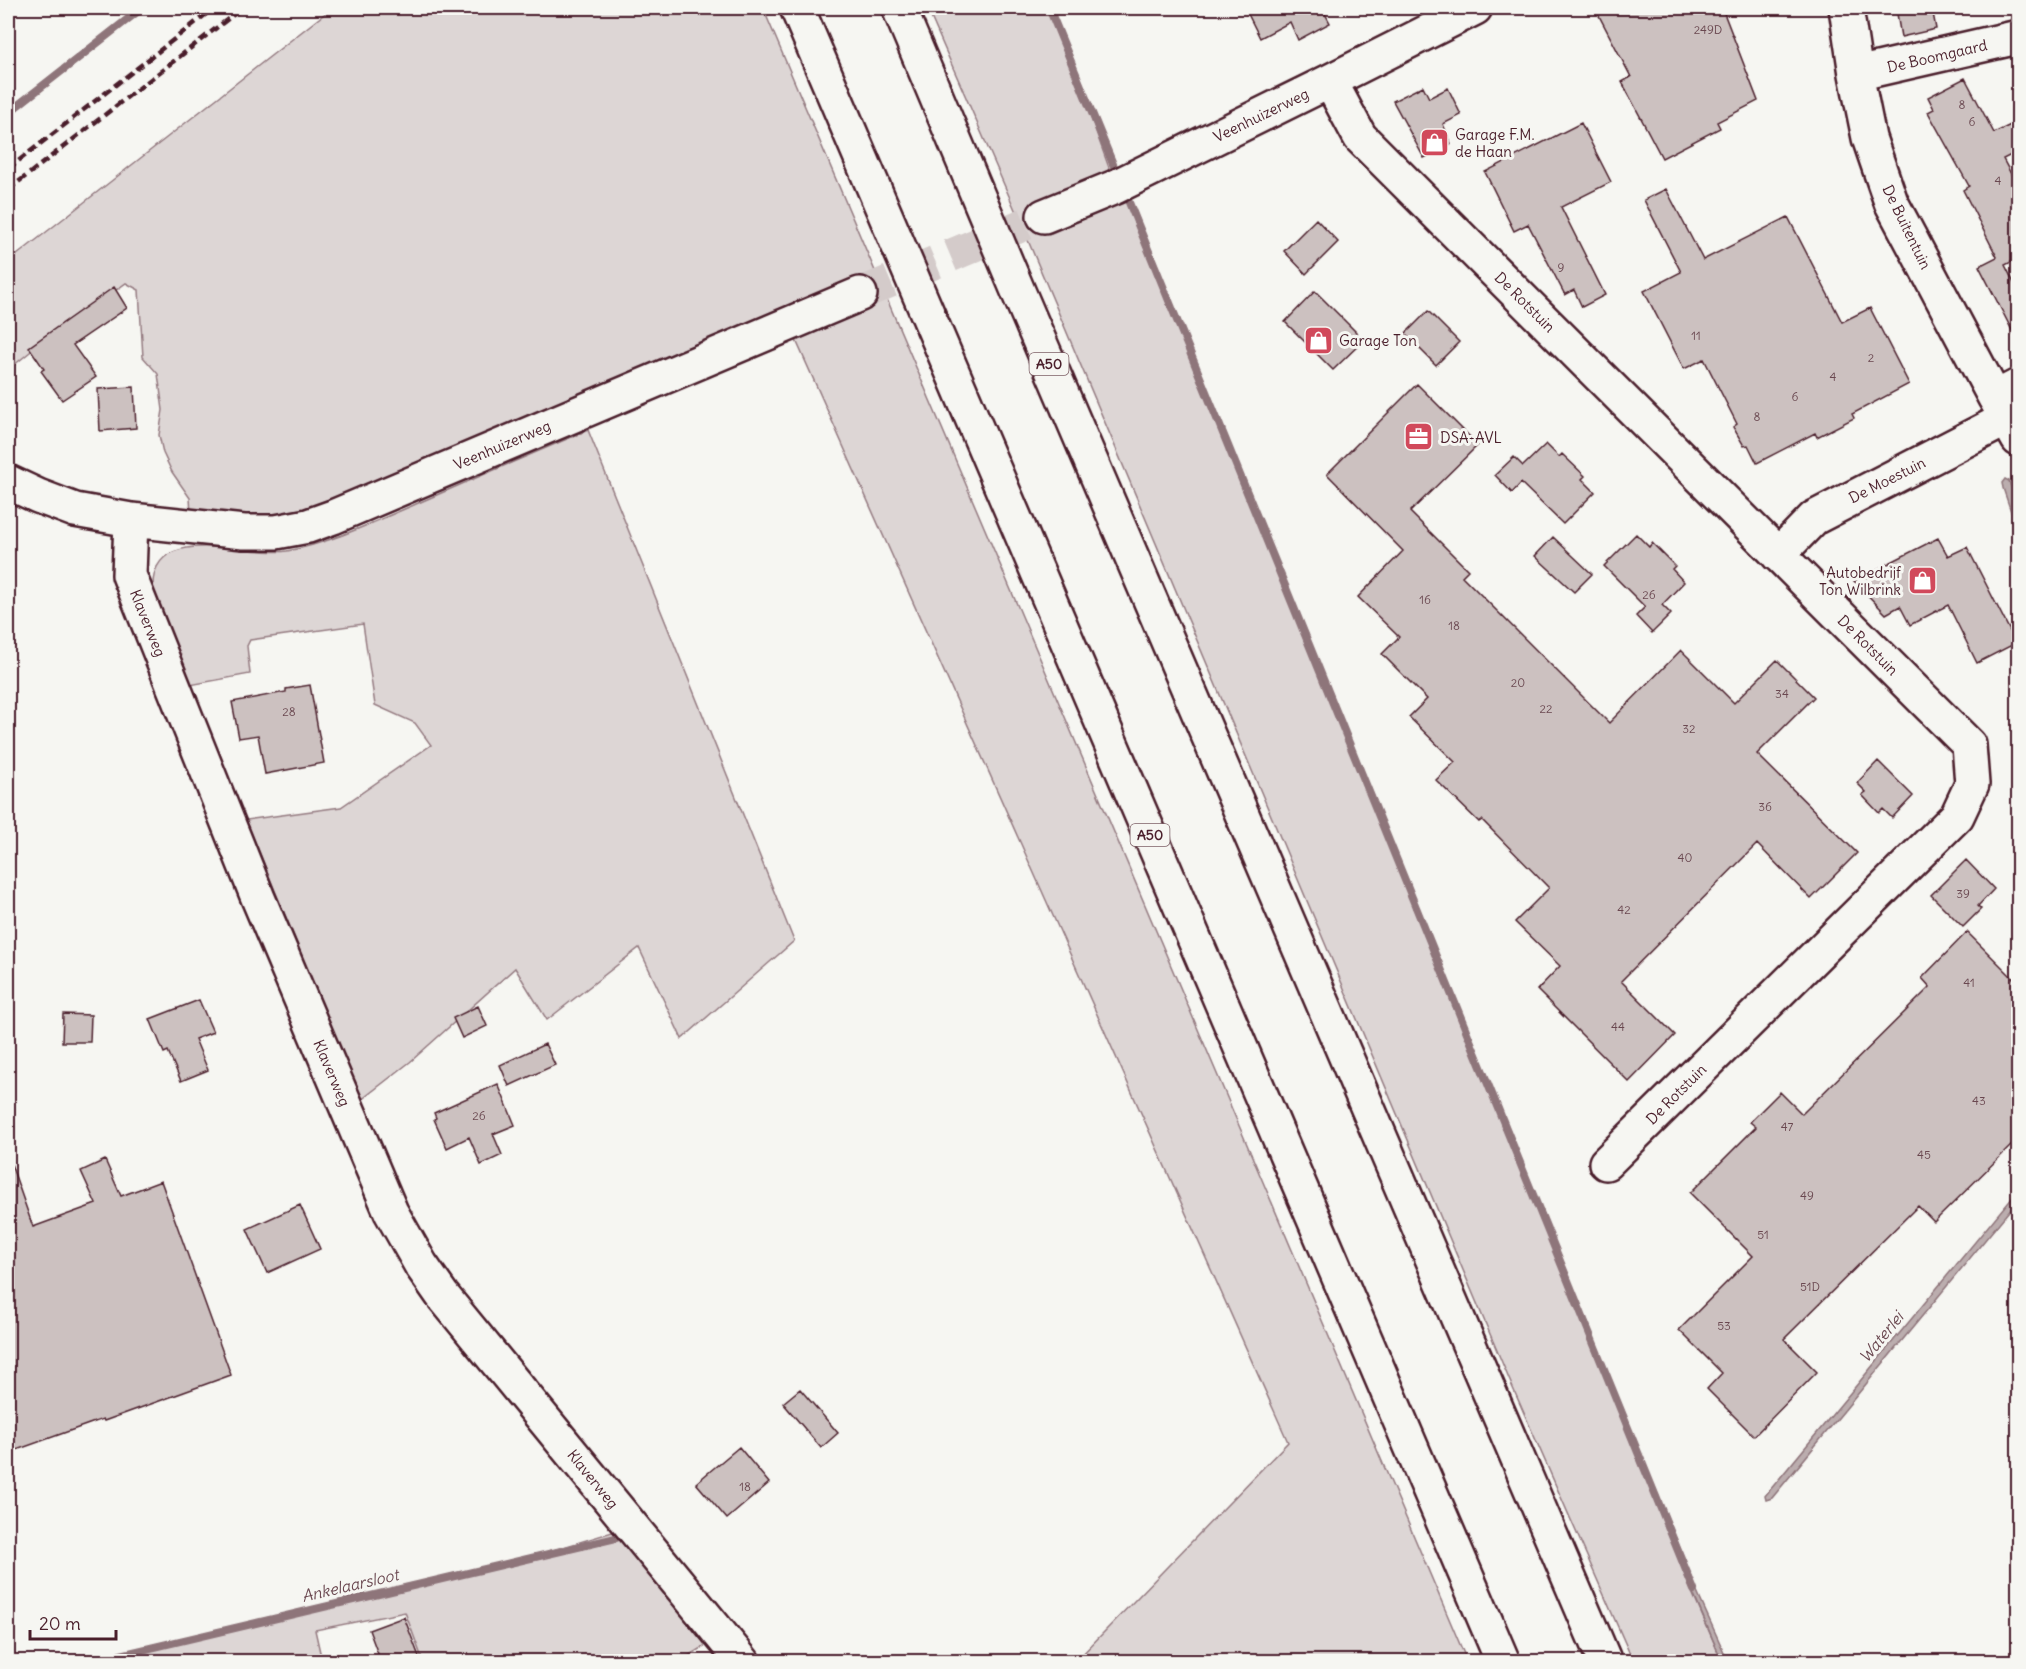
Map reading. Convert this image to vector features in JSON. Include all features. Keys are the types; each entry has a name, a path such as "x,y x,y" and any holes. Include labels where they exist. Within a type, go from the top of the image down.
{"main road":[{"name":"A50","path":"797,8 1503,1662"},
{"name":"A50","path":"899,8 1605,1662"},
{"name":"Veenhuizerweg","path":"1044,216 1116,187 1474,8"},
{"name":"De Buitentuin","path":"1846,8 1869,138 1892,202 2009,410"},
{"name":"De Boomgaard","path":"1856,74 2019,37"},
{"name":"De Rotstuin","path":"1330,81 1360,137 1969,745 1972,784 1957,816 1606,1163"},
{"name":"Veenhuizerweg","path":"131,520 244,532 276,532 308,526 860,294"},
{"name":"De Moestuin","path":"1778,555 1814,518 2009,410"},
{"path":"8,482 75,510 131,520"},
{"name":"Klaverweg","path":"131,520 129,575 258,898 401,1232 442,1295 743,1662"}],"shaded area":[{"path":"332,8 763,8 1467,1661 1076,1661 1288,1442 795,338 292,519 191,513 190,498 172,472 163,453 159,435 163,410 158,374 143,357 139,290 126,283 8,370 8,262"},
{"path":"927,8 1047,8 1074,71 1112,176 1038,203 1049,234 1126,201 1693,1580 1688,1583 1722,1661 1633,1661 1509,1379 1016,212"},
{"path":"588,430 794,941 682,1039 639,948 547,1020 515,968 410,1062 361,1100 246,820 341,807 431,745 415,723 375,705 363,624 250,640 247,646 250,674 190,685 153,589 156,568 167,555 184,549 204,547 270,552 287,551 320,543 368,525"},
{"path":"2005,479 2009,481 2018,508 2018,532 2003,488 2002,483"},
{"path":"2018,1190 2018,1200 1772,1498 1766,1500 1765,1496"},
{"path":"622,1529 714,1640 680,1661 423,1661 405,1612 315,1630 322,1661 90,1662 544,1553"},
{"path":"1693,1580 1728,1661 1722,1661 1688,1583"}],"building":[{"path":"1245,8 1322,8 1330,23 1298,40 1290,22 1260,38"},
{"path":"1595,8 1722,8 1758,101 1717,122 1720,128 1662,158 1622,82 1631,77"},
{"path":"1896,8 1932,8 1936,29 1901,37"},
{"path":"1965,78 1994,133 2019,121 2019,151 2003,159 2019,189 2019,258 2005,265 2019,293 2019,344 1979,266 1997,257 1963,190 1969,186 1928,112 1934,109 1928,97"},
{"path":"1423,86 1429,98 1448,88 1461,115 1443,124 1451,144 1424,158 1393,101"},
{"path":"1581,123 1611,182 1561,207 1605,295 1582,307 1574,290 1565,295 1528,224 1514,231 1485,172"},
{"path":"1666,189 1703,260 1788,217 1842,322 1870,308 1909,384 1852,414 1854,418 1817,437 1815,433 1757,463 1748,445 1744,446 1733,427 1737,424 1704,359 1684,369 1644,291 1681,272 1644,200"},
{"path":"1316,219 1338,242 1306,274 1284,251"},
{"path":"114,287 127,308 73,345 96,377 62,400 41,371 44,369 29,347"},
{"path":"1315,291 1364,340 1333,370 1285,322"},
{"path":"1428,311 1459,342 1436,365 1405,334"},
{"path":"1417,384 1478,445 1410,512 1468,570 1462,576 1609,723 1681,650 1734,703 1777,660 1814,697 1757,754 1857,853 1811,899 1757,844 1621,981 1675,1035 1629,1082 1537,990 1560,966 1515,922 1549,888 1482,820 1479,822 1436,780 1455,762 1409,717 1427,699 1382,654 1399,637 1358,597 1403,551 1327,474"},
{"path":"134,387 136,428 100,431 98,389"},
{"path":"1546,444 1559,457 1562,454 1585,476 1582,479 1595,492 1563,524 1521,483 1512,493 1495,475 1514,457 1523,466"},
{"path":"1636,534 1649,547 1652,543 1675,566 1672,569 1684,582 1662,605 1671,614 1652,633 1636,616 1645,607 1604,566"},
{"path":"1553,537 1592,574 1574,592 1535,556"},
{"path":"1938,538 1948,556 1967,547 2016,643 1977,663 1948,605 1910,625 1900,606 1886,614 1854,581"},
{"path":"310,685 324,763 265,774 258,735 239,738 232,702"},
{"path":"1878,761 1913,796 1892,818 1883,809 1879,813 1862,795 1866,792 1857,783"},
{"path":"1966,860 1994,889 1978,906 1981,909 1963,927 1931,895"},
{"path":"1967,932 2019,984 2019,1138 1934,1222 1918,1206 1784,1339 1817,1372 1754,1436 1707,1389 1722,1373 1679,1330 1753,1256 1690,1193 1756,1127 1750,1122 1780,1092 1802,1114 1930,987 1922,978"},
{"path":"199,1000 213,1032 195,1039 208,1070 181,1081 168,1051 164,1053 150,1019"},
{"path":"478,1006 487,1026 462,1038 453,1018"},
{"path":"63,1014 91,1015 90,1042 62,1042"},
{"path":"545,1044 555,1065 509,1086 500,1065"},
{"path":"498,1084 515,1125 493,1134 502,1155 481,1165 469,1137 447,1148 434,1119 436,1118 434,1113"},
{"path":"105,1160 121,1196 161,1181 231,1375 8,1453 8,1165 11,1164 33,1227 96,1204 81,1171"},
{"path":"300,1205 320,1249 267,1273 247,1229"},
{"path":"800,1389 838,1433 821,1448 783,1403"},
{"path":"739,1447 769,1483 727,1519 696,1483"},
{"path":"404,1617 421,1662 381,1662 369,1630"}],"waterway":[{"path":"8,113 142,8"},
{"path":"1049,8 1115,169"},
{"path":"1128,200 1694,1590"},
{"name":"Ankelaarsloot","path":"91,1662 616,1538"}],"tunnel":[{"path":"860,294 1044,216"}],"railway":[{"path":"8,169 214,8"},
{"path":"8,190 242,8"}],"place":[{"name":"Garage F.M. de Haan","path":"1434,143"},
{"name":"Garage Ton","path":"1318,340"},
{"name":"DSA-AVL","path":"1419,437"},
{"name":"Autobedrijf Ton Wilbrink","path":"1922,581"}],"water label":[{"name":"Waterlei","path":"1881,1337"}]}
